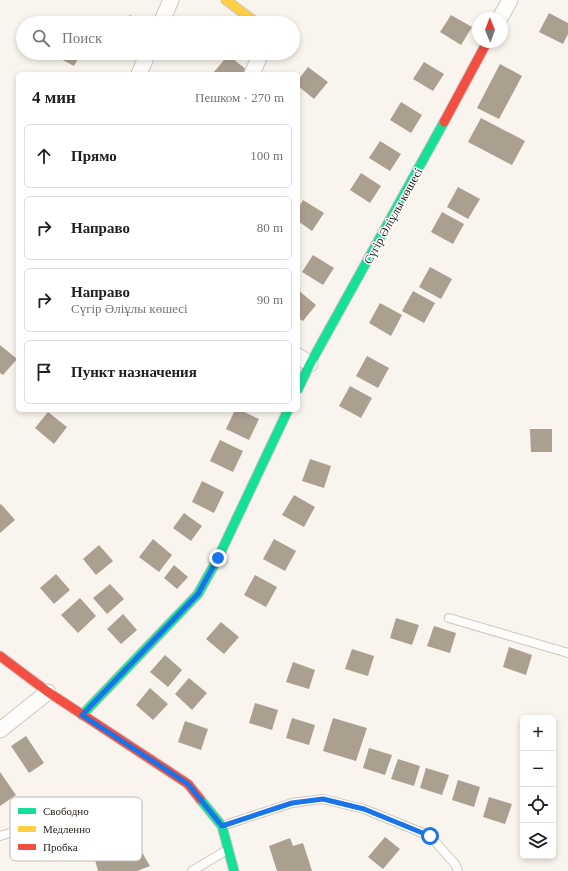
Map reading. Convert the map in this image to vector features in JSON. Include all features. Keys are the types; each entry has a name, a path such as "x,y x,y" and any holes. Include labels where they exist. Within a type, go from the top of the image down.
{"street":[{"path":"164,16 171,0"},
{"path":"226,0 248,16"},
{"path":"503,12 510,0"},
{"name":"Сүгір Әліұлы көшесі","path":"300,379 304,360 398,208 484,48"},
{"path":"140,72 145,60"},
{"path":"253,72 258,60"},
{"path":"82,715 198,594 218,558 287,412"},
{"path":"0,656 48,692 188,784 222,826 234,871"},
{"path":"0,730 48,692"}],"lane":[{"path":"449,618 568,653"},
{"path":"222,826 292,803 323,799 364,809 430,836 455,864 458,871"},
{"path":"0,836 10,833"},
{"path":"192,871 228,850"}],"building":[{"path":"549,13 568,23 568,34 563,44 539,32"},
{"path":"451,15 472,27 461,45 440,32"},
{"path":"63,60 77,60 74,66"},
{"path":"224,60 234,60 247,70 246,72 214,72"},
{"path":"424,62 444,74 433,91 413,79"},
{"path":"500,64 522,76 499,119 477,108"},
{"path":"308,67 328,82 314,99 300,88 300,77"},
{"path":"401,102 422,115 411,133 390,120"},
{"path":"481,118 525,141 512,165 468,142"},
{"path":"380,141 401,154 390,171 369,158"},
{"path":"361,173 381,186 370,203 350,190"},
{"path":"458,187 480,199 468,219 447,207"},
{"path":"303,200 324,213 312,231 300,222 300,205"},
{"path":"442,212 464,224 453,244 431,232"},
{"path":"313,255 334,268 323,285 302,272"},
{"path":"430,267 452,279 441,299 419,287"},
{"path":"413,291 435,303 424,323 402,311"},
{"path":"300,292 316,305 303,321 300,319"},
{"path":"380,303 402,315 391,336 369,323"},
{"path":"0,345 16,358 16,360 3,375 0,373"},
{"path":"367,356 389,368 378,388 356,376"},
{"path":"350,386 372,398 361,418 339,406"},
{"path":"48,412 67,427 54,444 35,428"},
{"path":"234,412 244,412 259,419 249,440 226,429"},
{"path":"530,429 552,429 552,452 531,452"},
{"path":"220,440 243,451 233,472 210,461"},
{"path":"310,459 331,466 324,488 302,481"},
{"path":"202,481 224,492 214,513 192,502"},
{"path":"294,495 315,507 304,527 282,515"},
{"path":"1,504 15,520 0,533 0,505"},
{"path":"184,513 202,526 191,541 173,528"},
{"path":"153,539 172,555 159,572 139,557"},
{"path":"274,539 296,551 285,571 263,559"},
{"path":"99,545 113,561 96,575 83,559"},
{"path":"174,565 188,577 177,589 164,578"},
{"path":"56,574 70,590 54,604 40,588"},
{"path":"255,575 277,587 266,607 244,595"},
{"path":"110,584 124,599 107,614 93,598"},
{"path":"80,598 96,616 78,633 61,615"},
{"path":"123,614 137,630 121,644 107,629"},
{"path":"396,618 419,625 412,645 390,638"},
{"path":"221,622 239,637 224,654 206,639"},
{"path":"434,626 456,633 450,653 427,646"},
{"path":"509,647 532,655 526,675 503,667"},
{"path":"352,649 374,656 368,676 345,669"},
{"path":"165,655 182,670 168,687 150,672"},
{"path":"293,662 315,670 309,689 286,682"},
{"path":"189,678 207,693 192,710 175,694"},
{"path":"150,688 168,704 153,720 136,705"},
{"path":"255,703 278,710 272,730 249,723"},
{"path":"292,718 315,725 309,745 286,738"},
{"path":"333,718 367,728 356,761 323,751"},
{"path":"185,721 208,729 201,750 178,742"},
{"path":"26,736 44,763 29,773 11,746"},
{"path":"369,748 392,755 385,775 363,768"},
{"path":"398,759 420,766 414,786 391,779"},
{"path":"426,768 449,775 442,795 420,788"},
{"path":"0,772 16,795 10,797 10,799 0,806"},
{"path":"458,780 480,787 474,807 452,800"},
{"path":"489,797 512,804 505,824 483,817"},
{"path":"385,837 400,849 383,869 368,857"},
{"path":"290,838 293,846 303,843 312,871 277,871 269,846"},
{"path":"142,852 150,866 137,871 98,871 95,861 142,861"}],"traffic: fast":[{"path":"300,385 310,364 444,122"},
{"path":"82,715 198,594 218,558 287,412"},
{"path":"200,799 222,826 234,871"}],"traffic: slow":[{"path":"226,0 248,16"}],"traffic: jam":[{"path":"444,122 484,48"},
{"path":"0,656 48,692 188,784 200,799"}],"route":[{"path":"218,558 198,594 82,715 138,750 188,784 222,826 292,803 323,799 364,809 430,836"}]}
